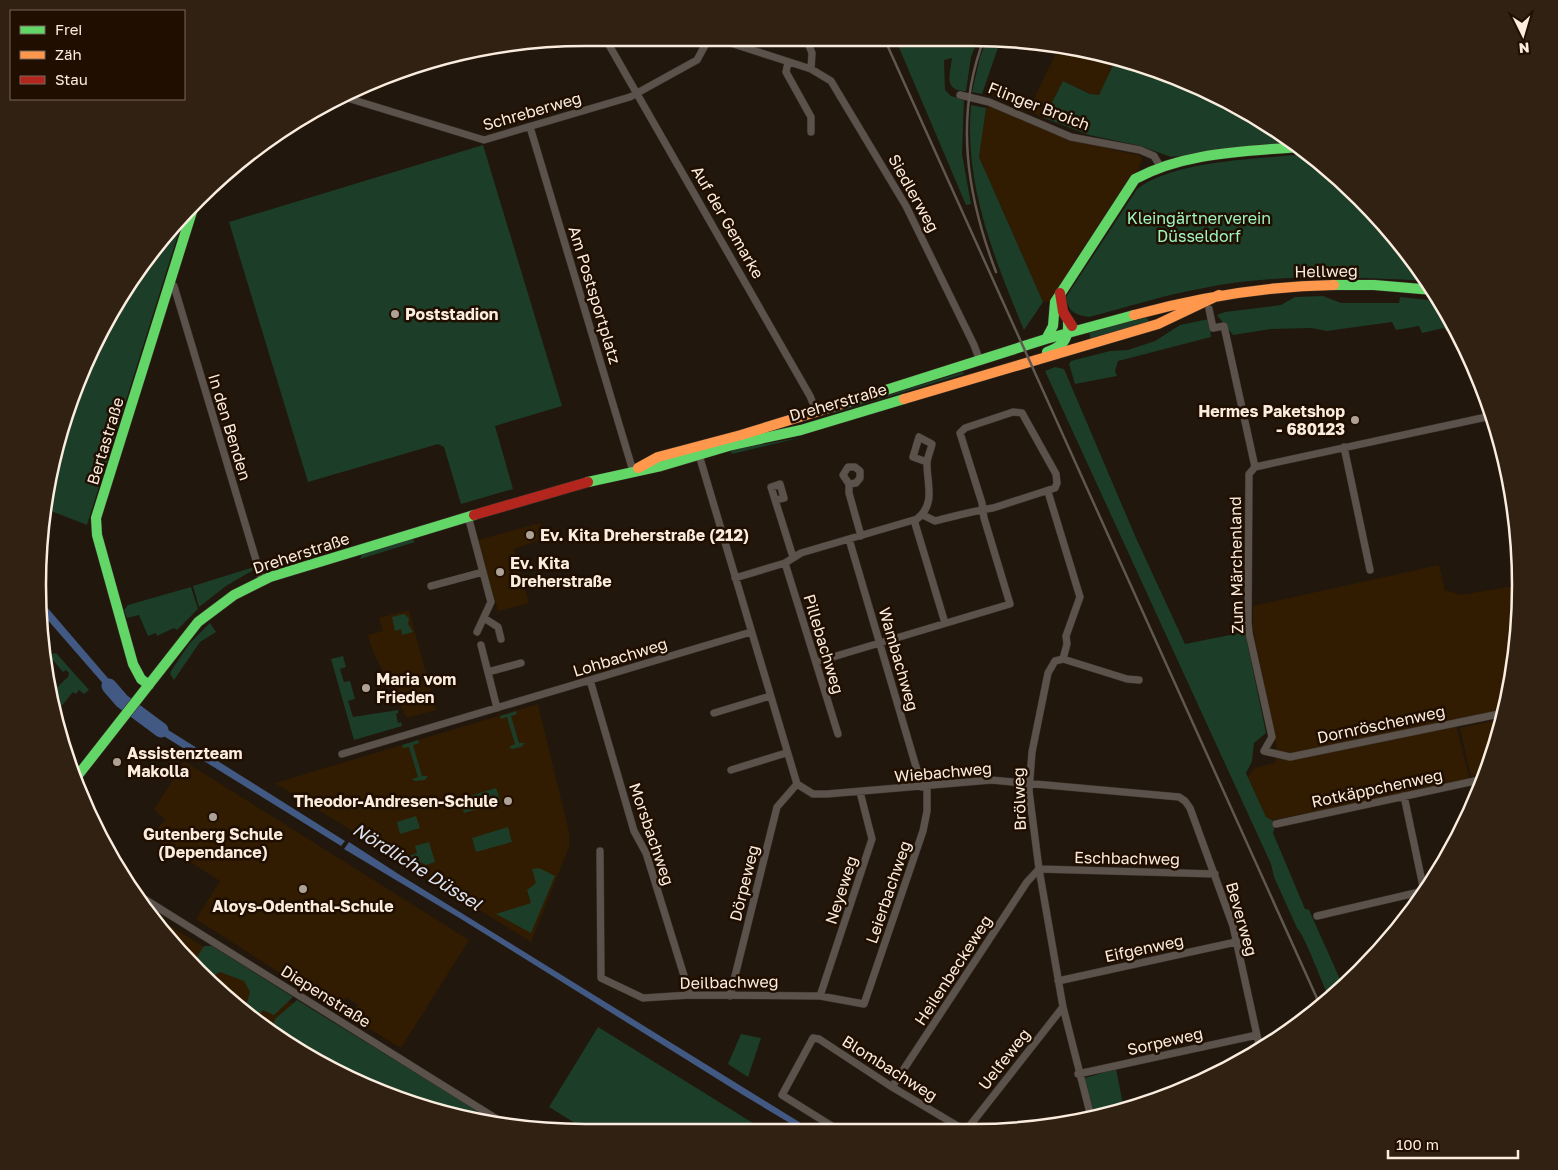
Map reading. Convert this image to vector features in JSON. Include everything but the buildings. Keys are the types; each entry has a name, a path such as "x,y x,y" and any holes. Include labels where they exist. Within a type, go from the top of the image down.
{"main road":[{"path":"1046,339 1053,326 1054,305 1060,293 1130,184 1144,172 1160,166 1201,157 1287,148"},
{"name":"Bertastraße","path":"149,685 141,679 133,664 97,535 96,518 189,220"},
{"name":"Hellweg","path":"980,361 1046,339 1066,336 1169,305 1219,295 1265,289 1319,286 1374,285 1423,289"},
{"path":"1060,293 1062,307 1068,323 1066,336"},
{"name":"Hellweg","path":"984,375 1158,324 1219,295"},
{"path":"1068,323 1084,330"},
{"path":"1053,326 1066,336 1088,346"},
{"name":"Hellweg","path":"1016,365 1058,348 1066,336"},
{"name":"Siedlerweg","path":"980,361 984,375"},
{"name":"Dreherstraße","path":"633,471 658,457 741,434 980,361"},
{"name":"Dreherstraße","path":"80,772 139,700 198,622 234,595 262,580 567,487 661,466 820,424 984,375"},
{"name":"Auf der Gemarke","path":"816,411 820,424"}],"street":[{"name":"Auf der Gemarke","path":"610,46 803,384 816,411"},
{"name":"Schreberweg","path":"352,100 478,140 530,127 636,93 697,60 705,46"},
{"name":"Siedlerweg","path":"739,46 811,69 826,77 835,86 901,198 974,344 980,361"},
{"path":"809,46 812,53 811,69"},
{"path":"788,62 786,72 811,117 811,132"},
{"name":"Flinger Broich","path":"960,95 989,102 1071,137 1147,153 1154,156 1160,166"},
{"name":"Am Postsportplatz","path":"530,127 633,471"},
{"name":"In den Benden","path":"170,282 174,286 262,580"},
{"path":"1208,309 1213,328 1224,326 1254,466 1485,417"},
{"path":"816,662 1010,604 984,518 984,510 960,433 965,428 1013,412 1022,413 1056,474 1057,483 1055,488 1048,492 984,510 935,521 923,515"},
{"name":"Dreherstraße","path":"699,455 701,449 741,434"},
{"path":"1344,447 1370,570"},
{"path":"699,455 786,753 797,784"},
{"path":"735,578 785,563 793,557 914,520 923,515 930,497 927,462"},
{"name":"Zum Märchenland","path":"1254,466 1249,474 1248,622 1272,737 1264,751"},
{"path":"849,484 848,493 861,536"},
{"path":"1048,492 1080,597 1066,636 1067,644 1063,659 1127,679 1139,680"},
{"path":"775,500 793,557"},
{"path":"468,516 491,602 478,632"},
{"path":"914,520 944,623"},
{"name":"Wambachweg","path":"849,539 925,787"},
{"name":"Pillebachweg","path":"785,563 838,734"},
{"path":"432,586 483,572"},
{"path":"484,618 498,627 501,640"},
{"name":"Lohbachweg","path":"342,754 751,632"},
{"path":"481,645 497,708"},
{"name":"Brölweg","path":"1063,659 1055,661 1048,673 1032,752 1029,782 1039,869 1058,981 1078,1074 1089,1110"},
{"path":"488,672 521,663"},
{"name":"Morsbachweg","path":"590,680 634,831 646,853 690,995"},
{"path":"714,712 770,696"},
{"name":"Dornröschenweg","path":"1264,751 1290,757 1495,715"},
{"path":"731,770 786,753"},
{"name":"Wiebachweg","path":"797,784 813,794 925,787 991,780 1029,782 1186,800"},
{"name":"Rotkäppchenweg","path":"1276,824 1475,780"},
{"name":"Dörpeweg","path":"730,996 777,807 797,784"},
{"name":"Leierbachweg","path":"864,1004 923,831 927,812 925,787"},
{"name":"Neyeweg","path":"820,996 872,838 860,792"},
{"path":"1404,796 1424,880"},
{"name":"Beverweg","path":"1186,800 1227,905 1258,1042"},
{"name":"Deilbachweg","path":"600,852 600,975 639,998 690,995 820,996 864,1004"},
{"name":"Eschbachweg","path":"1039,869 1214,874"},
{"name":"Heilenbeckeweg","path":"892,1087 1027,882 1039,869"},
{"path":"1317,916 1415,893"},
{"name":"Diepenstraße","path":"151,903 490,1115"},
{"name":"Eifgenweg","path":"1058,981 1236,942"},
{"name":"Uelfeweg","path":"971,1124 1063,1007"},
{"name":"Sorpeweg","path":"1078,1074 1257,1035"},
{"name":"Blombachweg","path":"829,1124 782,1095 813,1038 819,1039 892,1087 954,1124"}],"shaded area":[{"path":"1056,53 1113,65 1099,96 1063,81 1044,118 1028,111"},
{"path":"991,106 1067,139 1141,156 1142,160 1137,172 1125,184 1072,265 1052,301 1043,302 979,157 986,108"},
{"path":"540,523 544,538 514,549 529,603 498,611 478,540"},
{"path":"1439,565 1445,590 1461,595 1512,586 1507,655 1496,712 1455,721 1470,781 1273,820 1266,817 1248,777 1254,768 1275,763 1277,749 1253,628 1253,606"},
{"path":"409,610 436,710 407,718 373,652 368,635 383,631 379,618"},
{"path":"538,704 569,832 569,847 531,942 275,783"},
{"path":"1494,721 1477,775 1471,776 1460,728"},
{"name":"Aloys-Odenthal-Schule","path":"184,761 469,940 401,1048 355,1020 353,1013 358,1005 346,997 335,1008 196,919 220,881 151,837 165,819 154,810"},
{"path":"167,923 305,1011 290,1036 230,990 204,966"}],"green space":[{"path":"898,46 975,46 971,57 966,91 954,88 951,85 949,75 952,58 944,60 945,90 951,96 964,100 962,154 971,204 966,205"},
{"path":"984,46 998,47 982,94 972,92"},
{"path":"1113,65 1179,87 1242,118 1282,144 1171,157 1141,146 1089,135 1044,118 1063,81 1090,94 1099,95"},
{"path":"971,105 986,108 979,157 1043,302 1024,330 992,248 977,192 972,164 970,135"},
{"name":"Poststadion","path":"483,145 562,406 495,426 513,489 461,504 444,447 438,444 308,482 229,222"},
{"name":"Kleingärtnerverein Düsseldorf","path":"1297,155 1354,204 1378,230 1417,281 1316,277 1260,280 1189,291 1089,317 1073,312 1066,297 1137,189 1153,179 1172,172 1194,166"},
{"path":"179,231 87,525 52,511 65,446 75,412 87,379 118,316 137,286"},
{"path":"1323,296 1341,303 1399,303 1400,297 1430,300 1448,331 1444,328 1422,333 1419,326 1396,330 1392,322 1327,331 1311,328 1271,329 1233,335 1217,315 1225,312 1281,305 1295,297"},
{"path":"1145,317 1149,320 1148,323 1091,340 1089,333"},
{"path":"1209,319 1211,337 1118,361 1115,371 1117,376 1075,384 1069,364 1071,361 1110,351 1128,350 1155,341 1180,325"},
{"path":"1055,367 1064,369 1136,538 1185,644 1245,632 1266,733 1254,743 1252,761 1246,773 1266,817 1276,822 1273,833 1305,909 1309,910 1340,979 1326,991 1309,950 1274,877 1271,864 1045,371"},
{"path":"963,372 964,374 830,413"},
{"path":"803,437 732,454 730,450 731,450"},
{"path":"412,539 415,542 360,559 362,554"},
{"path":"254,567 255,569 226,586 199,607 193,586"},
{"path":"191,587 198,609 177,630 174,628 157,636 156,633 148,636 139,615 127,618 124,610 128,605"},
{"path":"404,614 409,618 408,624 413,632 402,635 401,629 395,631 392,617"},
{"path":"210,623 216,632 200,642 174,680 170,674 171,671 189,644"},
{"path":"56,653 89,690 84,694 79,690 76,694 73,692 61,707 57,688 68,677 69,673 66,670 63,672 52,659 51,655"},
{"path":"343,656 346,667 340,669 344,682 350,681 355,699 348,701 353,717 398,710 396,714 398,723 401,722 402,726 354,740 331,659"},
{"path":"516,711 517,714 511,716 519,743 525,743 521,747 512,749 509,747 515,744 507,717 501,719 500,716"},
{"path":"418,740 419,743 413,745 422,776 428,776 425,780 415,781 412,779 418,777 409,747 403,748 402,745"},
{"path":"496,788 501,802 464,813 460,799"},
{"path":"416,816 420,828 400,834 397,822"},
{"path":"508,827 512,842 476,852 472,838"},
{"path":"429,842 435,862 426,865 408,856 417,853 415,846"},
{"path":"539,868 555,876 531,933 496,914 531,903 527,890 536,883 532,869"},
{"path":"204,946 212,946 293,997 274,1015 263,1010 260,1014 246,1003 250,992 244,981 220,972 215,976 196,958"},
{"path":"297,1000 481,1113 412,1095 379,1083 316,1052 274,1024 275,1019"},
{"path":"598,1027 755,1124 576,1124 549,1107"},
{"path":"741,1034 761,1038 748,1077 728,1064"},
{"path":"1116,1069 1123,1102 1092,1110 1085,1078"}],"water":[{"path":"47,607 125,698 120,703 47,619"},
{"path":"146,716 345,841 341,846 141,722"},
{"path":"349,842 803,1124 791,1124 461,919 344,849"}],"waterway":[{"name":"Nördliche Düssel","path":"109,686 122,701 161,730"}],"railway":[{"path":"888,46 1317,999"},
{"path":"982,46 969,98 968,156 978,215 996,272"}],"traffic: fast":[{"path":"1046,339 1053,326 1055,302 1135,179 1154,170 1194,158 1235,152 1287,148"},
{"path":"149,685 141,679 133,664 97,535 96,518 189,220"},
{"path":"1334,285 1374,285 1423,289"},
{"path":"845,403 1046,339 1134,315"},
{"path":"1047,352 1057,348 1064,342 1068,323"},
{"path":"588,482 661,466 732,445 801,430 904,399"},
{"path":"80,772 198,622 234,595 270,577 474,515"}],"traffic: slow":[{"path":"1134,315 1183,303 1258,290 1334,285"},
{"path":"904,399 1158,324 1219,295"},
{"path":"638,468 658,457 741,435 845,403"}],"traffic: jam":[{"path":"1060,293 1063,312 1072,326"},
{"path":"474,515 588,482"}],"place":[{"name":"Poststadion","path":"395,314"},
{"name":"Hermes Paketshop - 680123","path":"1355,420"},
{"name":"Ev. Kita Dreherstraße (212)","path":"530,535"},
{"name":"Ev. Kita Dreherstraße","path":"500,572"},
{"name":"Maria vom Frieden","path":"366,688"},
{"name":"Assistenzteam Makolla","path":"117,762"},
{"name":"Theodor-Andresen-Schule","path":"508,801"},
{"name":"Gutenberg Schule (Dependance)","path":"213,817"},
{"name":"Aloys-Odenthal-Schule","path":"303,889"}]}
